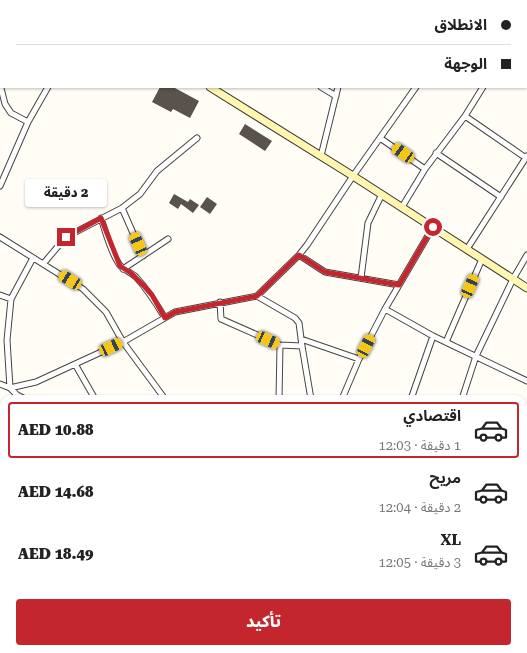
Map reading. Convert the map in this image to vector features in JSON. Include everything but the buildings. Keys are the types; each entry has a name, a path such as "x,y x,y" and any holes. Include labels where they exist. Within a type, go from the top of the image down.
{"main road":[{"path":"212,88 382,194 527,288"}],"street":[{"path":"1,88 3,103 11,113 28,122"},
{"path":"0,186 28,122 47,88"},
{"path":"323,88 336,96"},
{"path":"320,156 338,88"},
{"path":"0,384 10,388 36,382 123,342 175,312 257,296 299,255 415,88"},
{"path":"402,207 425,169 465,116 483,88"},
{"path":"465,116 526,157 467,249"},
{"path":"43,264 66,237 122,208 140,194 157,171 197,138"},
{"path":"380,138 425,169"},
{"path":"436,153 501,197"},
{"path":"361,278 368,223 382,194"},
{"path":"122,208 143,256"},
{"path":"101,218 116,259 123,269 131,273 152,295 165,318"},
{"path":"344,395 359,359 385,310 433,227"},
{"path":"0,237 83,289 106,312 123,342 162,395"},
{"path":"123,269 168,239"},
{"path":"299,255 325,272 399,285"},
{"path":"463,395 476,356 513,279 527,255"},
{"path":"15,395 10,388 6,340 11,299 33,258"},
{"path":"446,342 482,259"},
{"path":"0,295 11,299"},
{"path":"257,296 295,318 299,323 310,395"},
{"path":"220,302 221,319 280,345 302,346"},
{"path":"385,310 433,336 527,380"},
{"path":"412,395 433,336"},
{"path":"301,339 359,359"},
{"path":"279,395 280,345"},
{"path":"75,364 93,395"}],"route":[{"path":"66,237 101,218 120,266 131,273 152,295 165,318 175,312 257,296 299,255 325,272 399,285 433,227"}]}
